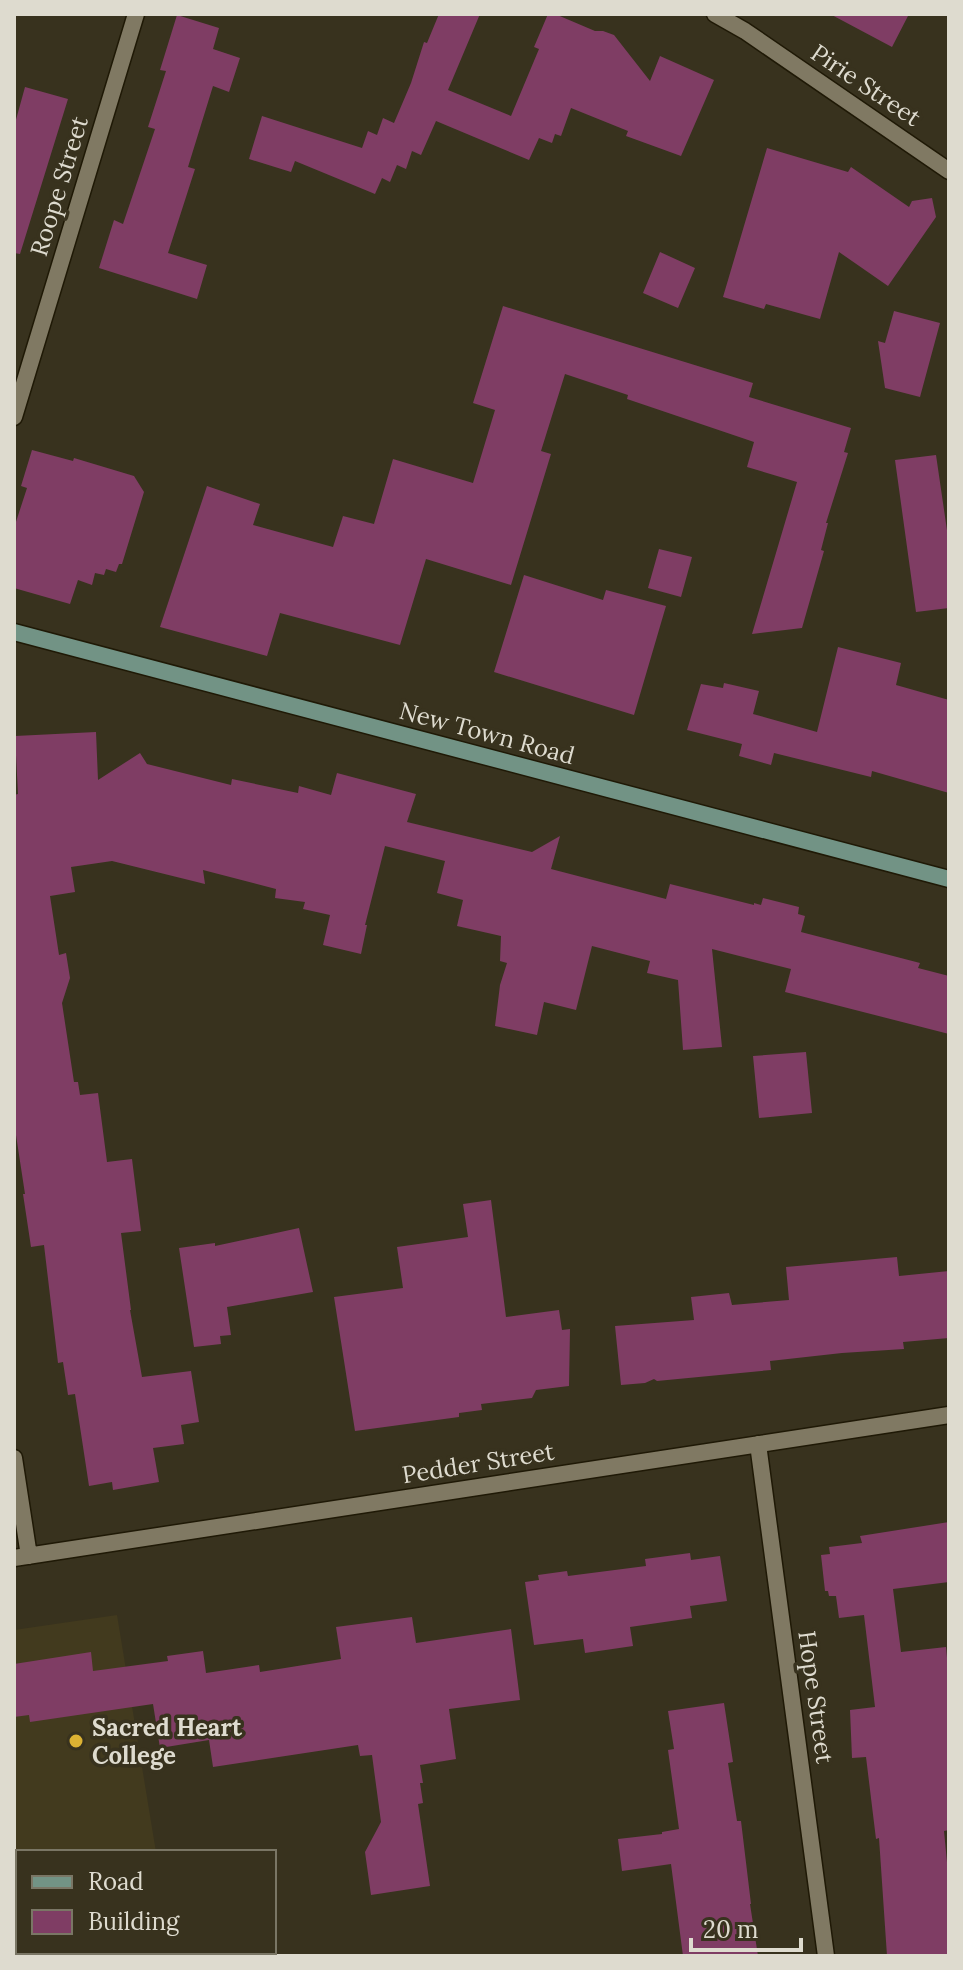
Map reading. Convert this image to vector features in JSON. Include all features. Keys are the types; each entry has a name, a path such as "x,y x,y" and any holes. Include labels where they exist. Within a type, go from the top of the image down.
{"main road":[{"name":"New Town Road","path":"14,632 949,879"}],"street":[{"name":"Roope Street","path":"14,417 136,14"},
{"name":"Pirie Street","path":"715,14 745,31 949,171"},
{"name":"Pedder Street","path":"22,1557 949,1415"},
{"name":"Hope Street","path":"758,1444 826,1956"},
{"path":"14,1458 22,1557"}],"shaded area":[{"name":"Sacred Heart College","path":"117,1615 156,1850 16,1850 16,1954 173,1956 14,1956 14,1630"}],"building":[{"path":"439,14 480,14 448,90 511,116 539,49 534,47 548,14 614,35 650,81 660,56 714,80 681,156 626,136 628,131 571,108 561,136 555,134 552,143 539,138 529,160 436,121 421,155 412,151 406,169 397,165 390,182 382,178 375,194 295,161 291,172 249,159 262,116 362,148 368,131 377,135 383,118 394,123 424,42 427,43"},
{"path":"830,14 909,14 892,47"},
{"path":"177,15 219,28 213,49 240,58 229,92 213,86 188,167 195,169 168,253 207,265 197,299 99,268 114,220 123,224 155,129 148,127 166,71 160,70"},
{"path":"25,87 68,99 20,254 14,253 14,127"},
{"path":"767,148 848,172 851,167 909,207 912,201 932,198 936,217 888,286 839,252 820,319 766,304 764,309 723,297"},
{"path":"660,252 695,268 678,308 643,293"},
{"path":"503,306 753,383 749,397 851,428 844,452 848,453 826,523 821,550 824,551 802,628 752,634 797,482 747,467 754,442 627,399 628,395 565,374 541,451 551,454 511,585 426,559 400,645 280,613 267,656 160,627 207,486 260,504 253,525 333,547 343,516 374,524 393,459 473,483 495,410 473,403"},
{"path":"894,311 940,323 920,397 885,388 878,341 885,343"},
{"path":"32,450 73,461 74,458 134,476 144,492 122,564 116,572 106,569 104,575 95,573 92,585 78,580 70,604 14,588 14,528 27,488 21,486"},
{"path":"936,455 949,544 949,608 916,612 895,460"},
{"path":"659,549 692,557 681,597 648,588"},
{"path":"524,575 603,600 606,590 666,606 634,715 494,672"},
{"path":"838,647 901,663 896,685 949,700 949,793 872,771 871,777 774,753 771,765 739,756 742,744 687,730 701,684 723,688 724,683 759,691 753,714 817,732"},
{"path":"96,732 98,780 140,753 147,764 231,785 232,779 298,793 299,786 331,795 337,773 416,794 407,822 532,852 560,836 551,869 666,899 670,884 754,905 761,905 763,898 799,907 798,914 805,916 801,932 920,963 918,968 949,976 949,1034 785,992 791,969 712,949 722,1047 683,1050 678,980 647,973 650,961 592,946 576,1010 544,1002 537,1035 495,1026 500,985 507,963 500,961 501,936 457,926 463,900 437,893 445,861 385,846 361,954 323,945 330,915 303,909 305,902 275,898 276,889 203,870 205,884 112,861 71,867 75,892 50,896 59,955 66,953 70,978 62,1003 74,1082 78,1082 80,1095 98,1093 107,1162 132,1159 141,1231 121,1233 142,1377 191,1371 199,1422 181,1425 184,1444 153,1448 159,1482 113,1490 112,1482 89,1486 75,1394 68,1395 63,1362 58,1363 44,1245 31,1247 14,1122 14,795 18,794 15,736"},
{"path":"806,1052 812,1113 759,1118 753,1056"},
{"path":"491,1200 506,1317 559,1310 562,1330 570,1329 569,1386 536,1390 532,1398 481,1404 482,1410 459,1413 459,1417 355,1431 334,1297 403,1288 397,1247 468,1237 463,1204"},
{"path":"299,1228 313,1292 227,1307 231,1335 220,1336 221,1344 194,1347 179,1248 215,1243 215,1246"},
{"path":"897,1257 899,1276 949,1271 949,1338 903,1342 904,1349 770,1361 771,1370 654,1379 621,1385 615,1326 694,1320 691,1297 729,1293 732,1305 789,1300 786,1267"},
{"path":"949,1522 949,1582 893,1589 901,1652 946,1647 949,1679 949,1830 944,1831 949,1883 949,1956 887,1956 879,1838 876,1839 866,1757 852,1758 850,1710 875,1707 864,1615 839,1618 836,1596 829,1596 825,1591 821,1555 830,1554 829,1547 862,1543 860,1536"},
{"path":"690,1553 691,1560 720,1556 727,1601 690,1606 692,1618 630,1627 633,1646 585,1653 583,1639 534,1645 525,1582 539,1580 538,1575 567,1571 568,1576 646,1566 645,1559"},
{"path":"412,1617 416,1643 511,1629 520,1700 449,1709 456,1759 420,1765 423,1803 418,1804 430,1886 371,1895 365,1852 381,1822 372,1755 360,1756 358,1745 213,1767 209,1740 160,1748 153,1704 30,1722 29,1715 14,1717 14,1664 91,1652 93,1671 168,1661 167,1656 203,1651 206,1673 259,1665 260,1672 341,1659 336,1627"},
{"path":"724,1703 733,1762 728,1763 737,1821 741,1821 758,1956 683,1956 671,1864 622,1871 618,1839 679,1829 668,1750 674,1749 668,1711"}],"place":[{"name":"Sacred Heart College","path":"76,1741"}]}
